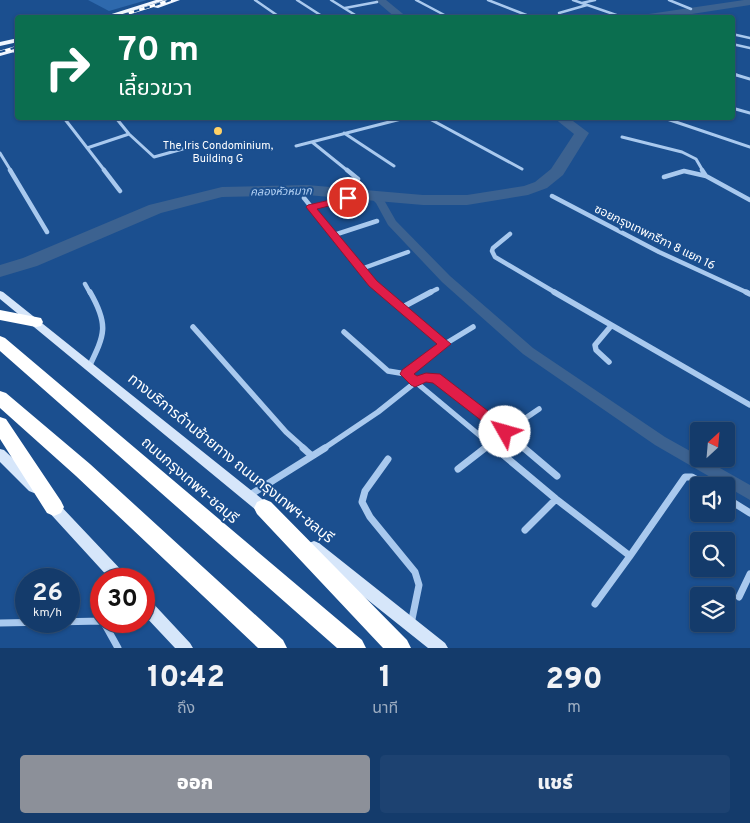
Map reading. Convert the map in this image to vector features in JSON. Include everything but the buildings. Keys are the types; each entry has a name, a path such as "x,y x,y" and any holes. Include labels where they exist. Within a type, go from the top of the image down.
{"highway":[{"path":"0,315 36,322"},
{"name":"ถนนกรุงเทพฯ-ชลบุรี","path":"0,342 354,648"},
{"path":"0,398 83,470 275,648"},
{"path":"0,424 54,507"},
{"path":"257,502 399,648"}],"main road":[{"path":"112,15 162,0"},
{"path":"130,15 177,0"},
{"path":"0,44 15,42"},
{"path":"1,52 15,43"},
{"path":"1,52 15,52"},
{"name":"ทางบริการด้านซ้ายทาง ถนนกรุงเทพฯ-ชลบุรี","path":"0,294 440,648"},
{"path":"0,454 54,507 110,568"},
{"path":"155,616 185,648"}],"street":[{"path":"257,1 266,0"},
{"path":"297,0 320,15"},
{"path":"331,0 355,15"},
{"path":"416,0 444,15"},
{"path":"488,0 526,15"},
{"path":"574,0 616,15"},
{"path":"582,3 595,0"},
{"path":"669,0 691,9"},
{"path":"257,1 277,15"},
{"path":"344,8 377,2"},
{"path":"559,13 587,5"},
{"path":"735,35 750,38"},
{"path":"735,45 750,48"},
{"path":"735,75 750,79"},
{"path":"735,109 750,113"},
{"path":"66,120 120,191"},
{"path":"118,120 128,134 154,157 197,145"},
{"path":"296,146 397,120"},
{"path":"432,120 522,169"},
{"path":"670,120 750,147"},
{"path":"344,133 394,166"},
{"path":"87,148 128,134"},
{"path":"622,137 682,152 696,159 706,176"},
{"path":"312,142 358,179"},
{"path":"0,153 47,232"},
{"path":"664,177 684,170 706,176 750,200"},
{"name":"ซอยกรุงเทพกรีฑา 8 แยก 16","path":"552,196 659,252 750,294"},
{"path":"304,198 373,284 445,344"},
{"path":"311,207 348,198"},
{"path":"334,235 377,221"},
{"path":"510,234 493,248 492,254 611,326 750,405"},
{"path":"361,269 408,252"},
{"path":"86,284 102,313 105,325 103,338 89,366"},
{"path":"401,308 437,289"},
{"path":"609,362 596,350 595,345 611,326"},
{"path":"193,327 286,432 312,456"},
{"path":"406,374 445,344 473,328"},
{"path":"344,332 388,371 406,374 556,498 630,556"},
{"path":"257,502 312,456 375,415 415,382 426,378 436,378 557,476"},
{"path":"505,432 538,409"},
{"path":"458,469 490,443"},
{"path":"388,459 365,491 362,502 370,517 415,572 419,585 411,625"},
{"path":"596,604 685,477 690,478"},
{"path":"525,530 556,498"},
{"path":"735,504 750,513"},
{"path":"739,597 750,574"},
{"path":"0,623 90,621"},
{"path":"110,633 118,648"}],"shaded area":[{"path":"88,0 147,0 109,11"}],"waterway":[{"path":"380,0 399,15"},
{"name":"คลองหัวหมาก","path":"662,15 750,2"},
{"name":"คลองหัวหมาก","path":"0,271 30,262 155,209 222,192 307,190 423,200 467,200 528,190 541,185 557,172 582,133 564,120"},
{"path":"372,194 380,202 392,223 446,279 528,351 660,441 750,493"}],"railway":[{"path":"123,15 171,0"},
{"path":"0,52 15,48"}],"place":[{"name":"The Iris Condominium, Building G","path":"218,131"}],"route":[{"path":"348,198 311,207 373,284 445,344 406,374 415,382 426,378 436,378 505,432"}]}
